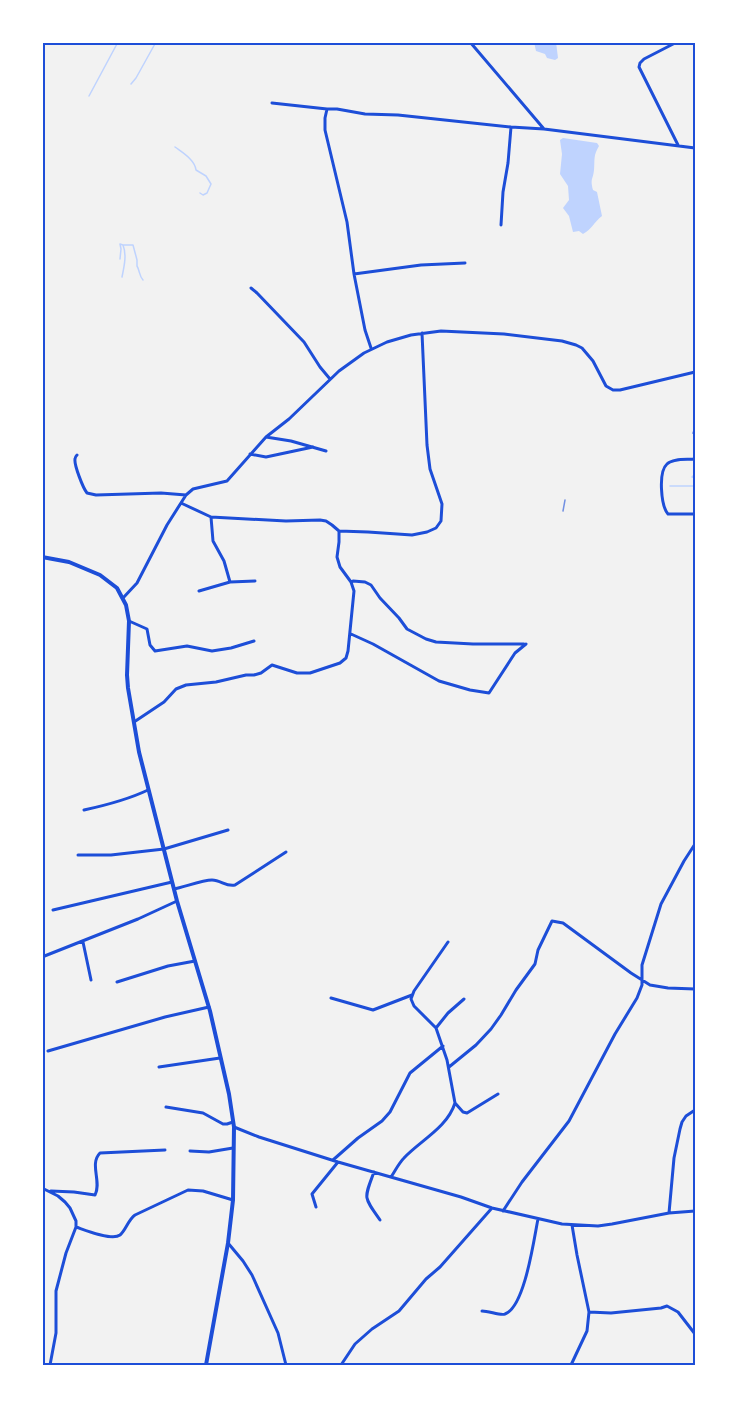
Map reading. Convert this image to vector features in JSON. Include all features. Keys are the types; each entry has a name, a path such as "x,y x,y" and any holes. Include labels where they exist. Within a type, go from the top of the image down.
{"main road":[{"path":"42,557 69,562 100,575 117,588 126,605 129,621 128,675 134,722 148,790 177,901 209,1007 229,1094 234,1148 233,1200 228,1243 206,1365"}],"street":[{"path":"470,42 544,129"},
{"path":"677,42 644,59 639,67 678,146"},
{"path":"272,103 512,128 544,129 695,148"},
{"path":"327,109 325,130 347,222 365,330 372,348"},
{"path":"501,225 512,128"},
{"path":"354,274 421,265 465,263"},
{"path":"251,288 304,342 330,379"},
{"path":"123,598 137,583 166,525 186,495 193,489 226,481 266,437 289,419 348,363 372,348 387,342 422,333 451,331 556,340 582,348 588,354 606,386 613,390 695,372"},
{"path":"181,503 211,518 276,521 320,520 339,531 412,535 436,528 441,521 442,504 430,469 427,445 422,333"},
{"path":"266,437 326,451"},
{"path":"250,454 266,457 313,447"},
{"path":"77,455 75,464 82,486 87,492 96,495 161,493 186,495"},
{"path":"695,459 667,463 663,470 662,493 664,509 668,514 695,514"},
{"path":"211,518 213,541 224,561 230,582"},
{"path":"134,722 164,702 176,689 186,685 254,675 272,665 297,673 310,673 340,663 346,658 351,633 354,591 351,582 342,571 338,557 339,531"},
{"path":"199,591 230,582 255,581"},
{"path":"351,582 365,582 371,585 407,629 426,639 436,642 473,644 526,644 515,653 489,693 463,689 439,681 351,633"},
{"path":"129,621 147,629 150,645 155,651 187,646 212,651 254,641"},
{"path":"84,810 124,801 148,790"},
{"path":"78,855 138,853 164,849 228,830"},
{"path":"503,1211 522,1182 569,1121 637,998 642,985 642,965 661,904 695,844"},
{"path":"174,889 212,880 229,887 236,885 286,852"},
{"path":"53,910 172,882"},
{"path":"42,957 83,942 177,901"},
{"path":"449,1066 476,1045 501,1015 536,964 538,950 552,921 563,923 650,985 695,989"},
{"path":"83,942 91,980"},
{"path":"391,1177 403,1158 439,1127 449,1115 454,1103 449,1066 436,1028 414,1006 411,999 412,994 448,942"},
{"path":"117,982 168,966 195,961"},
{"path":"331,998 373,1010 412,994"},
{"path":"436,1028 464,999"},
{"path":"48,1051 165,1017 209,1007"},
{"path":"333,1160 390,1112 410,1073 443,1046"},
{"path":"159,1067 220,1058"},
{"path":"454,1103 467,1113 498,1094"},
{"path":"166,1107 203,1113 223,1124 233,1124 259,1137 338,1162 492,1208 538,1219 572,1225 612,1224 669,1213 695,1211"},
{"path":"669,1213 674,1158 682,1122 695,1110"},
{"path":"190,1151 210,1152 234,1148"},
{"path":"50,1191 95,1196 98,1186 95,1161 100,1153 165,1150"},
{"path":"316,1207 312,1194 338,1162"},
{"path":"374,1172 366,1195 367,1201 380,1220"},
{"path":"42,1188 58,1196 70,1208 76,1221 56,1291 56,1333 50,1365"},
{"path":"76,1227 116,1237 130,1218 188,1190 202,1191 233,1200"},
{"path":"341,1365 355,1344 372,1329 399,1311 426,1278 440,1267 492,1208"},
{"path":"482,1311 502,1315 513,1307 522,1290 530,1263 538,1219"},
{"path":"571,1365 587,1331 589,1311 572,1225"},
{"path":"228,1243 252,1275 278,1333 286,1365"},
{"path":"589,1311 611,1313 667,1306 678,1312 695,1334"}],"water":[{"path":"534,42 556,42 558,58 555,60 547,58 545,54 536,51"},
{"path":"563,138 597,143 599,146 595,155 592,183 593,190 597,192 602,216 583,234 579,231 573,232 569,216 563,208 569,200 568,186 560,174 562,154 560,140"}],"waterway":[{"path":"89,96 118,42"},
{"path":"131,84 156,42"},
{"path":"175,147 191,160 196,170 206,176 211,184 207,193 203,195 200,193"},
{"path":"120,259 120,244 123,245 125,253 122,277"},
{"path":"123,245 133,245 137,266 143,280"},
{"path":"695,464 692,477 695,478 695,485"},
{"path":"670,486 695,486"},
{"path":"694,487 695,511"}],"tram line":[{"path":"563,511 565,500"}]}
